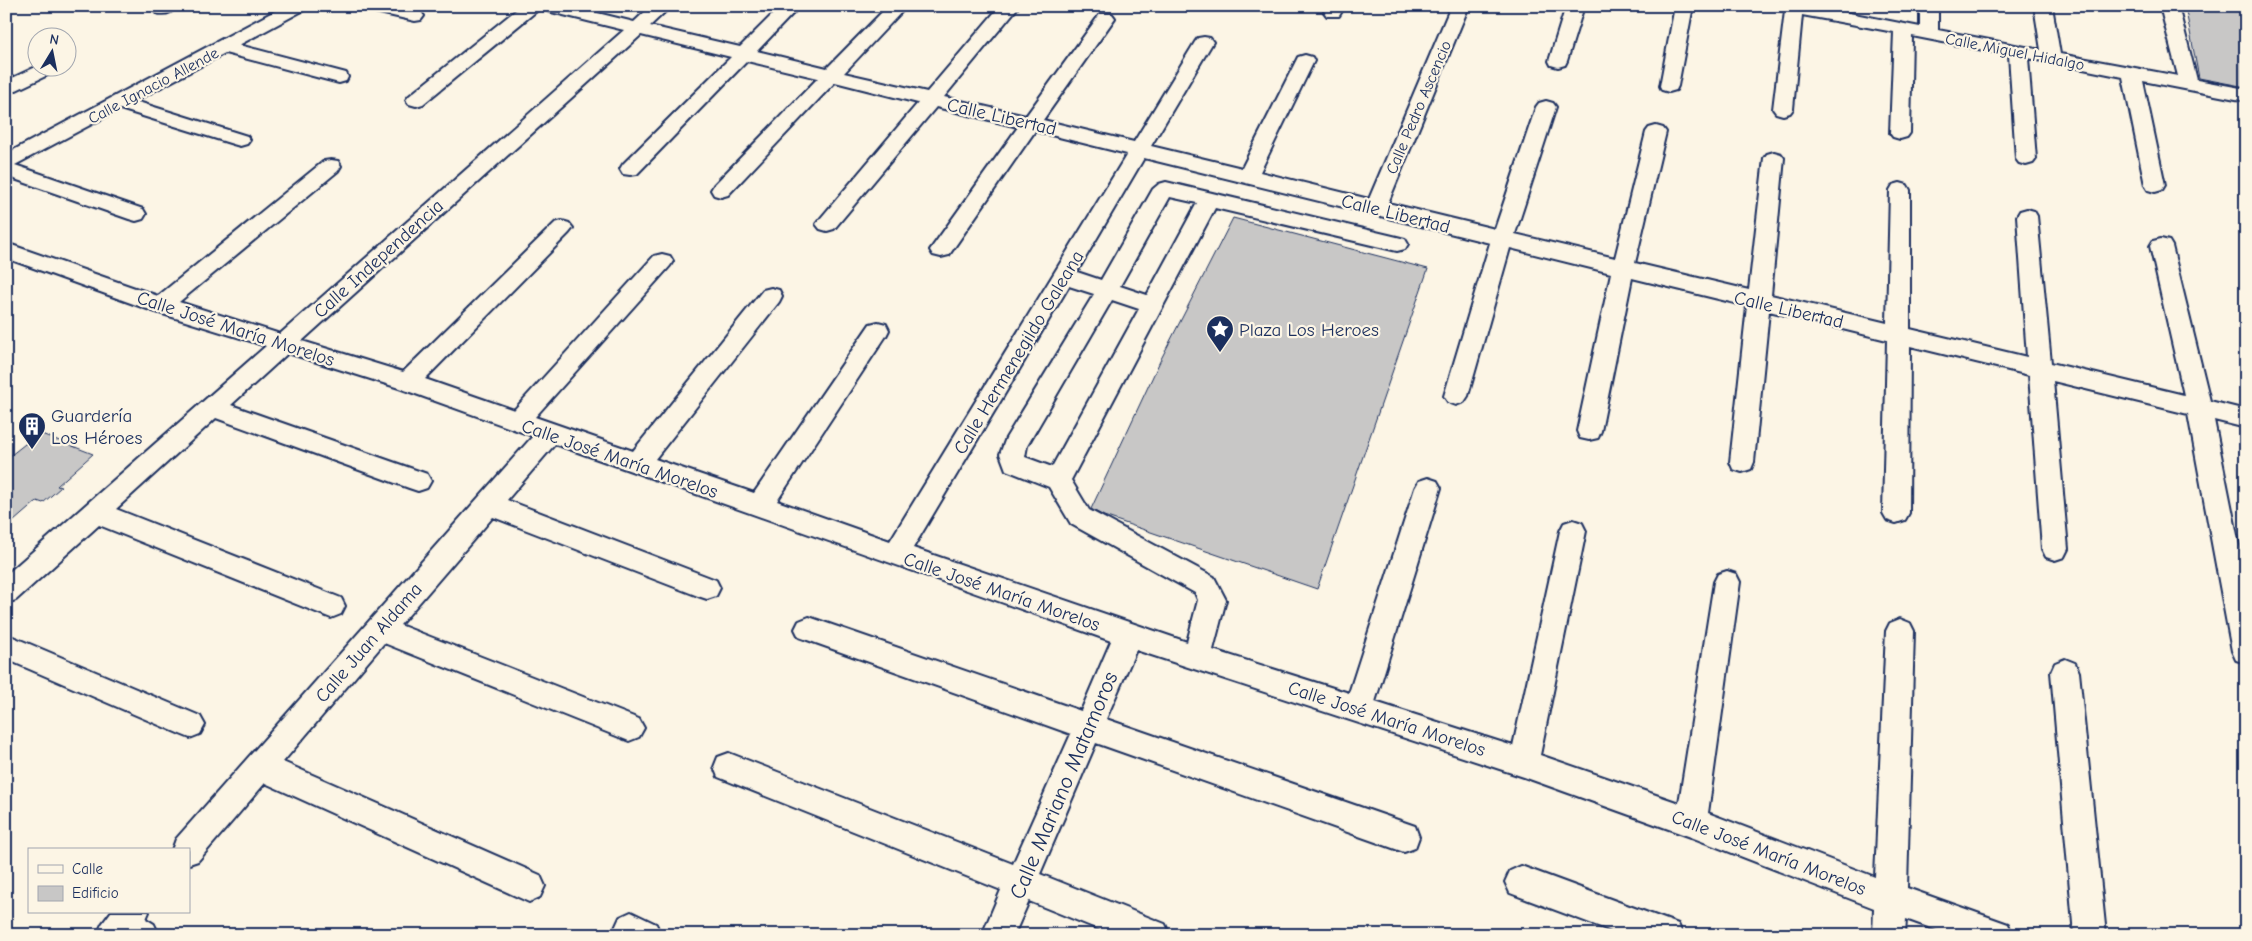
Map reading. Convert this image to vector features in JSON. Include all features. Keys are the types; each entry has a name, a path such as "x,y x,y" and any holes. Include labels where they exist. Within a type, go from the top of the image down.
{"street":[{"name":"Calle Ignacio Allende","path":"6,162 225,47 298,6"},
{"path":"372,6 415,16"},
{"path":"416,100 532,6"},
{"name":"Calle Libertad","path":"546,6 573,9 637,29 1141,149 1623,270 2246,419"},
{"name":"Calle Independencia","path":"6,592 662,6"},
{"path":"630,169 791,6"},
{"path":"721,190 898,6"},
{"path":"827,224 1010,6"},
{"name":"Calle Pedro Ascencio","path":"1376,208 1460,6"},
{"path":"1558,61 1575,6"},
{"path":"1669,86 1684,6"},
{"path":"1929,6 1929,34"},
{"path":"2043,6 2052,58"},
{"path":"2169,6 2188,84"},
{"path":"1783,109 1789,7"},
{"name":"Calle Miguel Hidalgo","path":"1789,7 1820,10 1903,29 2246,95"},
{"path":"941,250 1106,18"},
{"path":"1900,133 1903,29"},
{"name":"Calle Hermenegildo Galeana","path":"896,554 1204,42"},
{"path":"225,47 338,77"},
{"path":"2018,51 2026,159"},
{"path":"1248,176 1305,61"},
{"path":"2132,73 2155,185"},
{"path":"6,89 28,78"},
{"path":"119,102 240,140"},
{"path":"1456,396 1502,240 1546,107"},
{"path":"1589,431 1623,270 1656,132"},
{"path":"1742,462 1774,158"},
{"path":"161,305 331,166"},
{"path":"6,169 136,214"},
{"path":"1197,656 1212,600 1205,585 1080,517 1058,480 1015,463 1012,454 1015,445 1107,290 1160,194 1166,190 1398,244"},
{"path":"1896,513 1900,190"},
{"path":"1058,480 1209,200"},
{"path":"2027,216 2055,548"},
{"path":"407,382 562,228"},
{"path":"2161,246 2199,407 2246,651"},
{"name":"Calle José María Morelos","path":"6,250 161,305 407,382 1128,635 1359,708 1524,763 1691,822 1890,898 1997,935"},
{"path":"517,422 662,261"},
{"path":"1064,276 1152,305"},
{"path":"637,464 770,296"},
{"path":"759,506 878,330"},
{"path":"211,407 418,481"},
{"name":"Calle Juan Aldama","path":"189,848 550,433"},
{"path":"1359,708 1428,488"},
{"path":"488,504 707,588"},
{"path":"95,512 331,606"},
{"path":"1524,763 1573,531"},
{"path":"1691,822 1727,582"},
{"path":"379,629 629,728"},
{"path":"809,629 1404,837"},
{"path":"1889,935 1900,631"},
{"name":"Calle Mariano Matamoros","path":"998,935 1128,635"},
{"path":"6,646 190,725"},
{"path":"2065,672 2090,935"},
{"path":"260,766 529,886"},
{"path":"729,766 1154,935"},
{"path":"1521,882 1667,935"}],"building":[{"path":"2185,6 2246,6 2246,87 2199,78"},
{"name":"Plaza Los Heroes","path":"1233,218 1428,269 1317,589 1104,516 1091,509 1161,359"},
{"path":"39,433 93,454 57,486 61,487 43,503 37,501 6,528 6,459"}],"place":[{"name":"Plaza Los Heroes","path":"1220,353"},
{"name":"Guardería Los Héroes","path":"32,450"}]}
